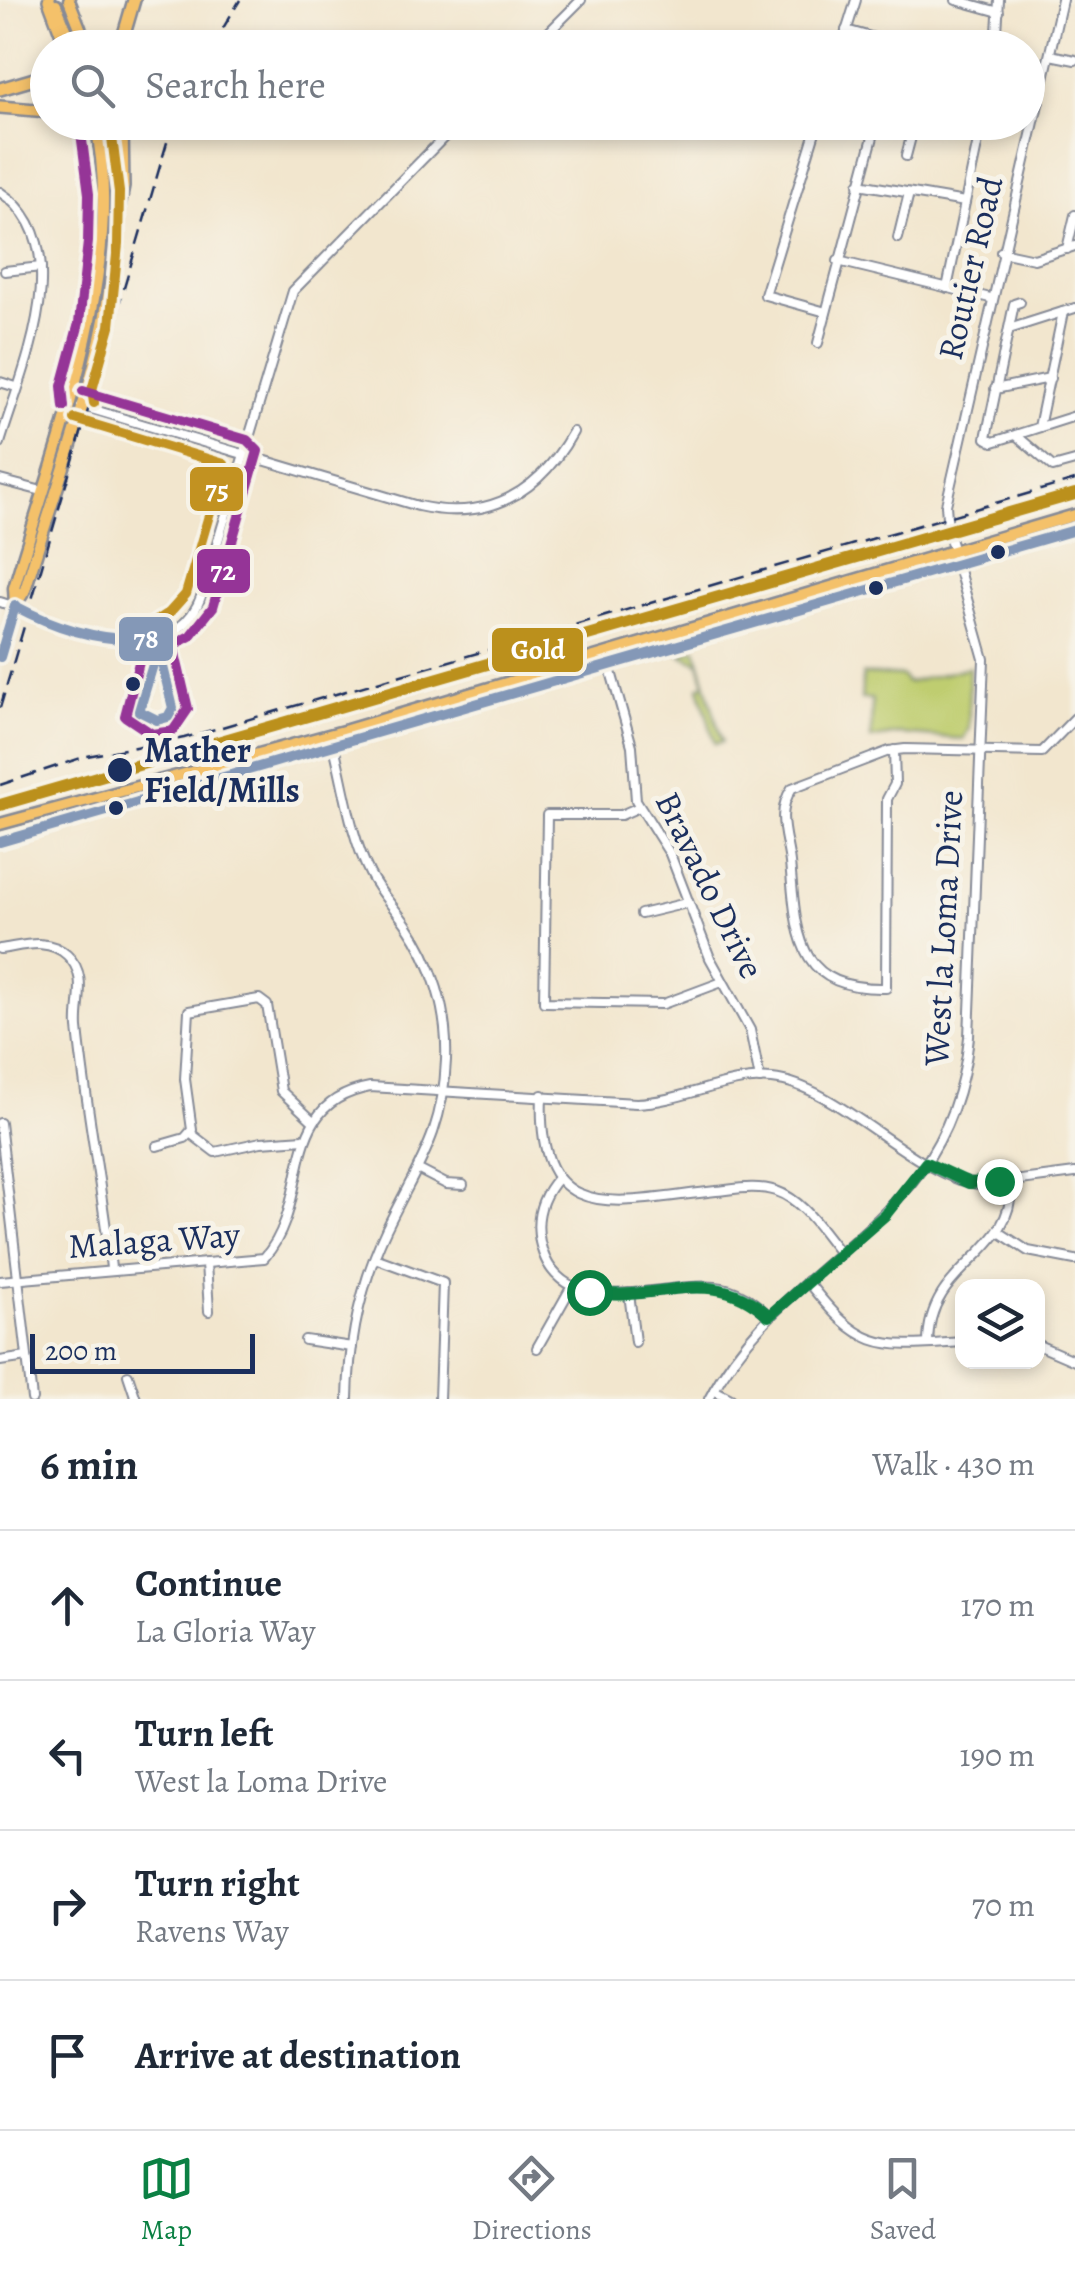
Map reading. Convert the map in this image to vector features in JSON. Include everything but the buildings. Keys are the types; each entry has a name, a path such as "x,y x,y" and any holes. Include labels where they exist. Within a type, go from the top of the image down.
{"highway":[{"path":"51,0 63,30"},
{"path":"125,30 134,0"},
{"path":"0,89 30,81"},
{"path":"0,107 30,110"},
{"path":"116,223 123,187 122,140"}],"main road":[{"path":"68,0 80,30"},
{"path":"15,606 14,588 92,314 102,227 96,140"},
{"path":"0,656 24,590 106,307 116,223 110,140"},
{"path":"79,405 77,389 96,323 92,314"},
{"path":"608,660 839,583 1075,516"},
{"path":"0,842 332,740 1075,530"},
{"path":"797,611 800,602 839,583"},
{"path":"0,824 332,740"}],"street":[{"path":"552,30 581,0"},
{"path":"846,30 856,0"},
{"path":"956,0 999,12"},
{"path":"998,30 999,0"},
{"name":"Routier Road","path":"1045,75 1062,0"},
{"path":"1050,55 1075,60"},
{"path":"0,602 126,640 152,638 179,625 199,602 293,291 441,140"},
{"path":"812,140 765,295 826,312"},
{"path":"818,342 872,140"},
{"path":"906,156 911,140"},
{"path":"947,288 978,140"},
{"name":"Routier Road","path":"953,550 946,504 1029,140"},
{"path":"859,184 965,202"},
{"path":"0,192 29,221 42,267 40,305 0,443"},
{"path":"898,238 909,193"},
{"path":"1001,252 1034,259 1071,248 1075,215"},
{"path":"838,260 990,298"},
{"path":"5,271 42,267"},
{"path":"1020,302 1014,304 986,438 993,442 1075,416"},
{"path":"983,330 1008,332 1075,308"},
{"path":"1040,427 1064,312"},
{"path":"970,390 995,392 1050,378"},
{"path":"0,382 16,387"},
{"path":"79,405 418,506 470,512 501,504 524,492 555,462 573,432"},
{"path":"1016,434 1053,468 1075,461"},
{"path":"0,480 42,491"},
{"name":"West la Loma Drive","path":"711,1394 769,1316 898,1202 952,1118 968,1056 984,660 953,550"},
{"name":"Bravado Drive","path":"608,660 632,746 640,807 670,854 686,903 722,982 750,1030 760,1079"},
{"path":"894,750 895,784 887,799 886,988 862,988 821,971 800,942 782,832 786,798 801,782 894,750 1042,752 1075,718"},
{"path":"332,740 370,874 415,938 433,976 445,1035 437,1130 375,1258 352,1347 348,1399"},
{"path":"640,807 621,815 548,815 544,1002 663,1004 722,982"},
{"path":"641,914 686,903"},
{"path":"0,949 39,944 54,947 74,964 80,978 79,1034 111,1268"},
{"path":"304,1139 261,1142 215,1152 190,1133 185,1080 190,1011 259,999 267,1006 281,1091 313,1121"},
{"path":"760,1079 802,1088 926,1163 969,1183 1075,1174"},
{"name":"Malaga Way","path":"0,1280 111,1268 258,1260 268,1254 292,1199 304,1139 313,1121 330,1101 362,1088 652,1102 760,1079"},
{"path":"542,1095 542,1148 558,1178 586,1197 610,1202 746,1188 775,1191 803,1208 841,1254"},
{"path":"0,1123 32,1399"},
{"path":"157,1146 190,1133"},
{"path":"418,1170 446,1184 462,1185"},
{"path":"558,1178 540,1207 539,1240 551,1266 572,1286 600,1294 725,1288 751,1300 769,1316"},
{"path":"928,1344 930,1314 940,1292 999,1232 1011,1205 1011,1180"},
{"path":"999,1232 1028,1251 1075,1260"},
{"path":"375,1258 443,1284 439,1399"},
{"path":"206,1263 209,1311"},
{"path":"808,1281 860,1337 880,1344 955,1342"},
{"path":"538,1348 572,1286"},
{"path":"630,1293 635,1342"},
{"path":"305,1340 352,1347"},
{"path":"1045,1348 1075,1361"},
{"path":"0,1361 27,1357"},
{"path":"128,1374 136,1399"},
{"path":"711,1394 731,1399"}],"green space":[{"path":"696,649 722,742 715,744 699,687 705,684 699,663 680,654"},
{"path":"969,667 969,729 963,739 898,734 871,739 872,699 861,699 863,674 902,676 907,683"}],"railway":[{"path":"222,30 240,0"},
{"path":"0,708 168,140"},
{"path":"0,785 87,756 184,738 1075,480"}],"transit line":[{"name":"72","path":"64,407 62,386 79,323 88,242 89,194 82,140"},
{"name":"75","path":"94,403 92,390 110,326 118,244 119,192 112,140"},
{"name":"72","path":"83,391 247,440 258,451 213,607 190,636 173,645 188,709 173,731 152,734 125,716 143,647"},
{"name":"75","path":"75,419 224,464 186,594 169,613 144,629 143,647"},
{"name":"Gold","path":"0,805 1075,494"},
{"name":"78","path":"0,842 1075,530"},
{"name":"78","path":"0,657 15,606 83,633 119,639 156,638 173,708 168,717 157,720 139,711 158,648"}],"place":[{"name":"Mather Field/Mills","path":"120,770"}],"route":[{"path":"589,1292 714,1286 734,1290 769,1316 885,1215 926,1163 969,1183 999,1181"}]}
